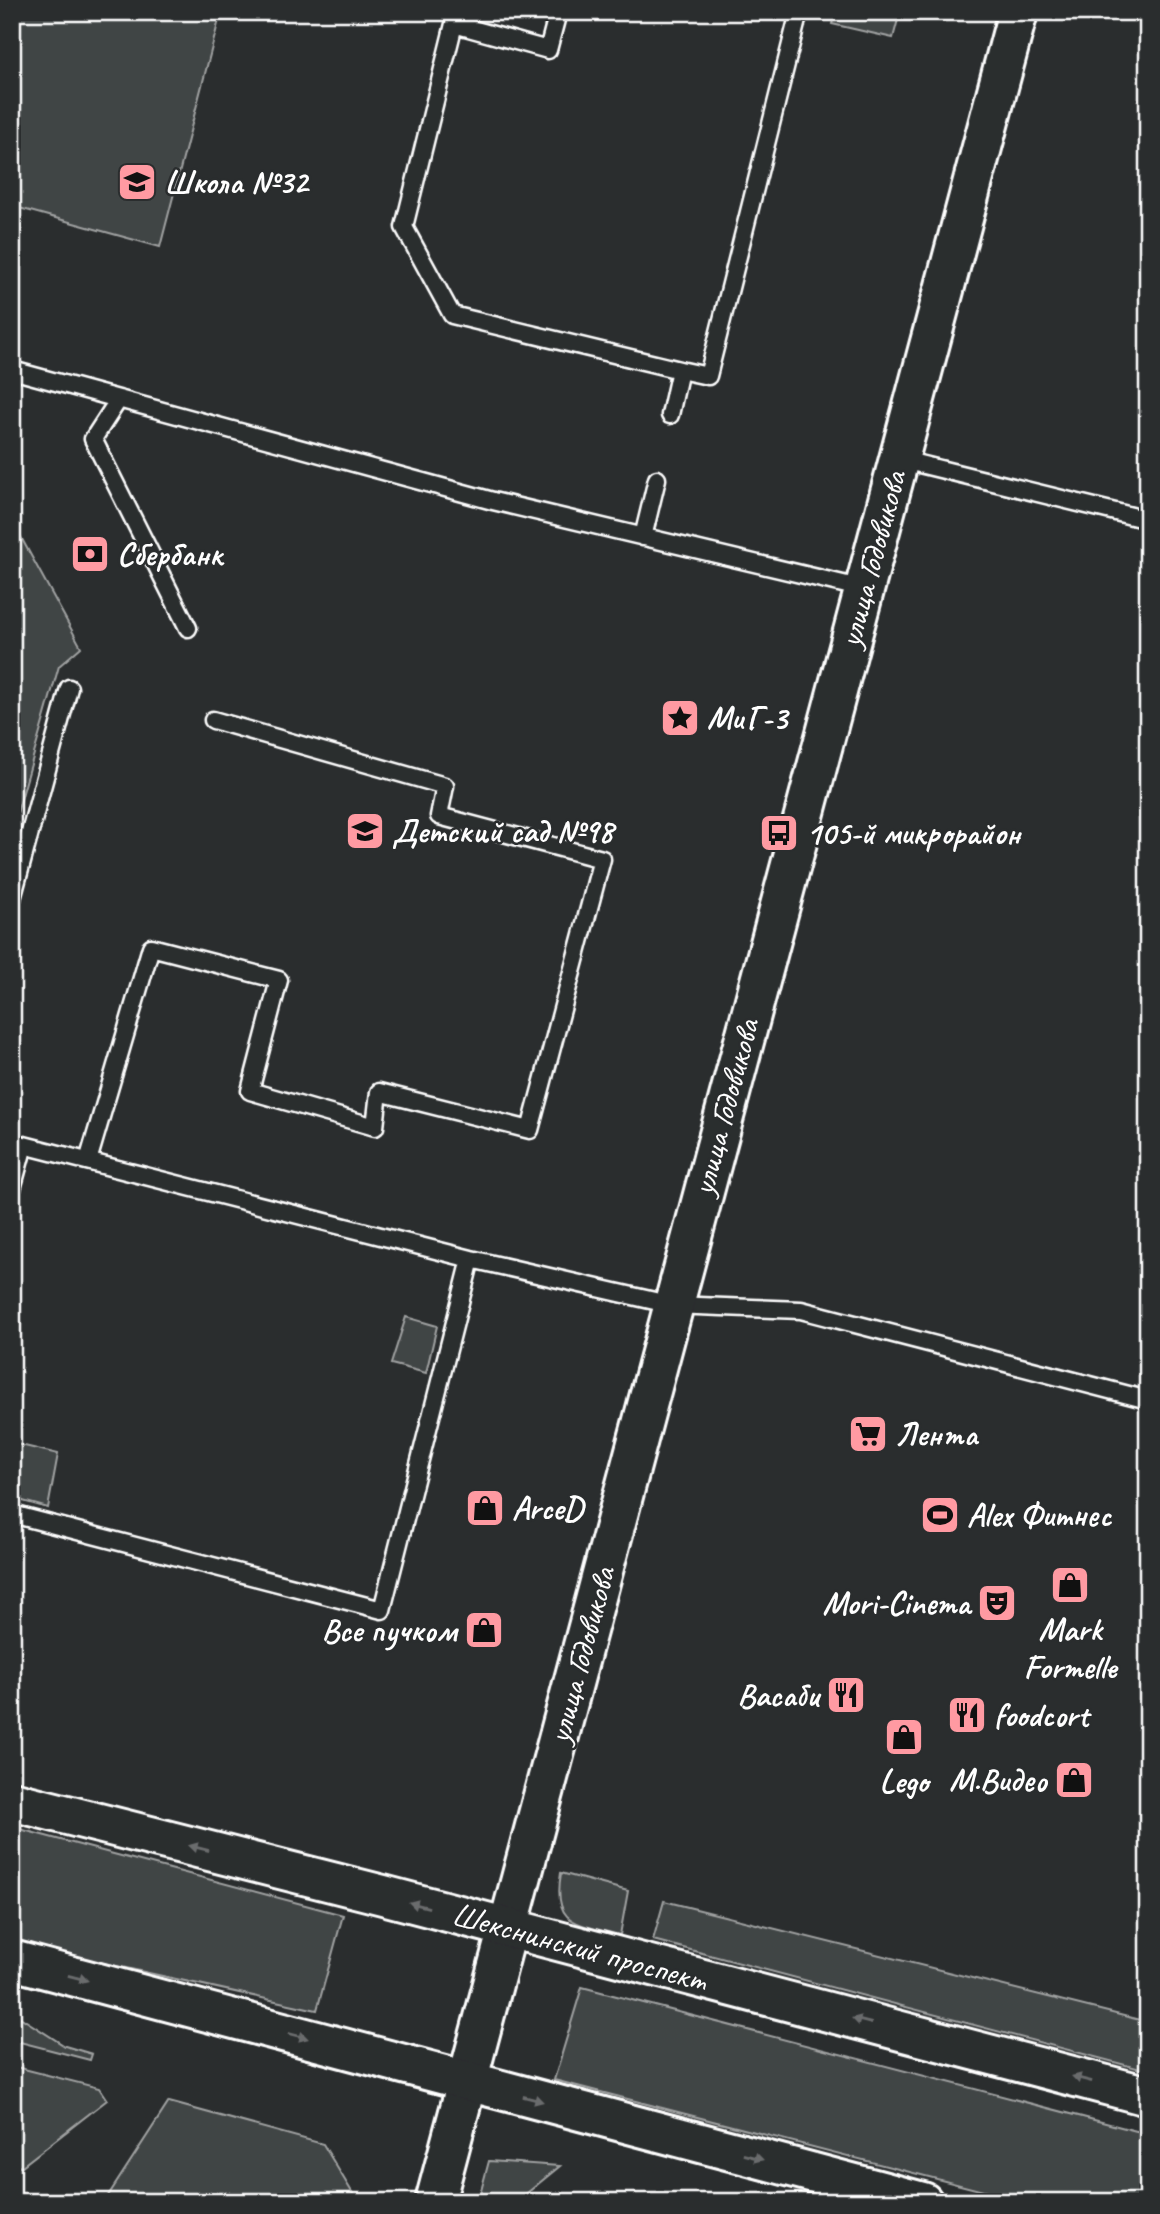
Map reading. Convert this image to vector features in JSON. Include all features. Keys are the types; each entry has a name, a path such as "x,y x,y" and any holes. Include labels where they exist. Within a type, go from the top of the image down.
{"street":[{"name":"улица Годовикова","path":"435,2202 1018,12"},
{"name":"Шекснинский проспект","path":"12,1801 1148,2096"},
{"path":"12,1960 923,2202"}],"lane":[{"path":"558,12 548,50 454,24 404,227 452,316 708,376 799,12"},
{"path":"12,370 493,501 865,589"},
{"path":"670,415 680,370"},
{"path":"119,399 93,439 188,628"},
{"path":"899,459 1148,520"},
{"path":"643,537 657,479"},
{"path":"12,899 69,688"},
{"path":"88,1161 151,947 279,980 250,1091 375,1127 379,1092 530,1130 602,859 439,816 446,786 213,720"},
{"path":"12,1189 18,1144 471,1259 672,1305 801,1310 1148,1400"},
{"path":"12,1514 382,1610 471,1259"}],"shaded area":[{"path":"12,12 221,12 160,247 12,206"},
{"path":"835,12 900,12 893,38 832,24"},
{"path":"17,530 81,647 59,666 12,831 12,546"},
{"path":"406,1317 437,1326 426,1373 391,1364"},
{"path":"12,1443 58,1454 48,1508 12,1498"},
{"path":"12,1827 343,1915 317,2010 12,1943"},
{"path":"561,1873 628,1891 620,1935 580,1924 564,1913 559,1890"},
{"path":"664,1901 1148,2022 1148,2071 653,1940"},
{"path":"582,1987 1148,2134 1148,2202 1026,2202 554,2080"},
{"path":"12,2012 65,2046 92,2054 90,2060 12,2040"},
{"path":"12,2066 99,2088 107,2100 22,2166 12,2168"},
{"path":"169,2102 323,2144 358,2202 104,2202"},
{"path":"489,2161 560,2166 516,2202 478,2202"}],"place":[{"name":"Школа №32","path":"137,182"},
{"name":"Сбербанк","path":"90,554"},
{"name":"МиГ-3","path":"680,718"},
{"name":"Детский сад №98","path":"365,831"},
{"name":"105-й микрорайон","path":"779,833"},
{"name":"Лента","path":"868,1434"},
{"name":"ArceD","path":"485,1508"},
{"name":"Alex Фитнес","path":"940,1515"},
{"name":"Mark Formelle","path":"1070,1585"},
{"name":"Mori-Cinema","path":"997,1603"},
{"name":"Все пучком","path":"484,1630"},
{"name":"Васаби","path":"846,1695"},
{"name":"foodcort","path":"967,1715"},
{"name":"Lego","path":"904,1737"},
{"name":"М.Видео","path":"1074,1780"}]}
